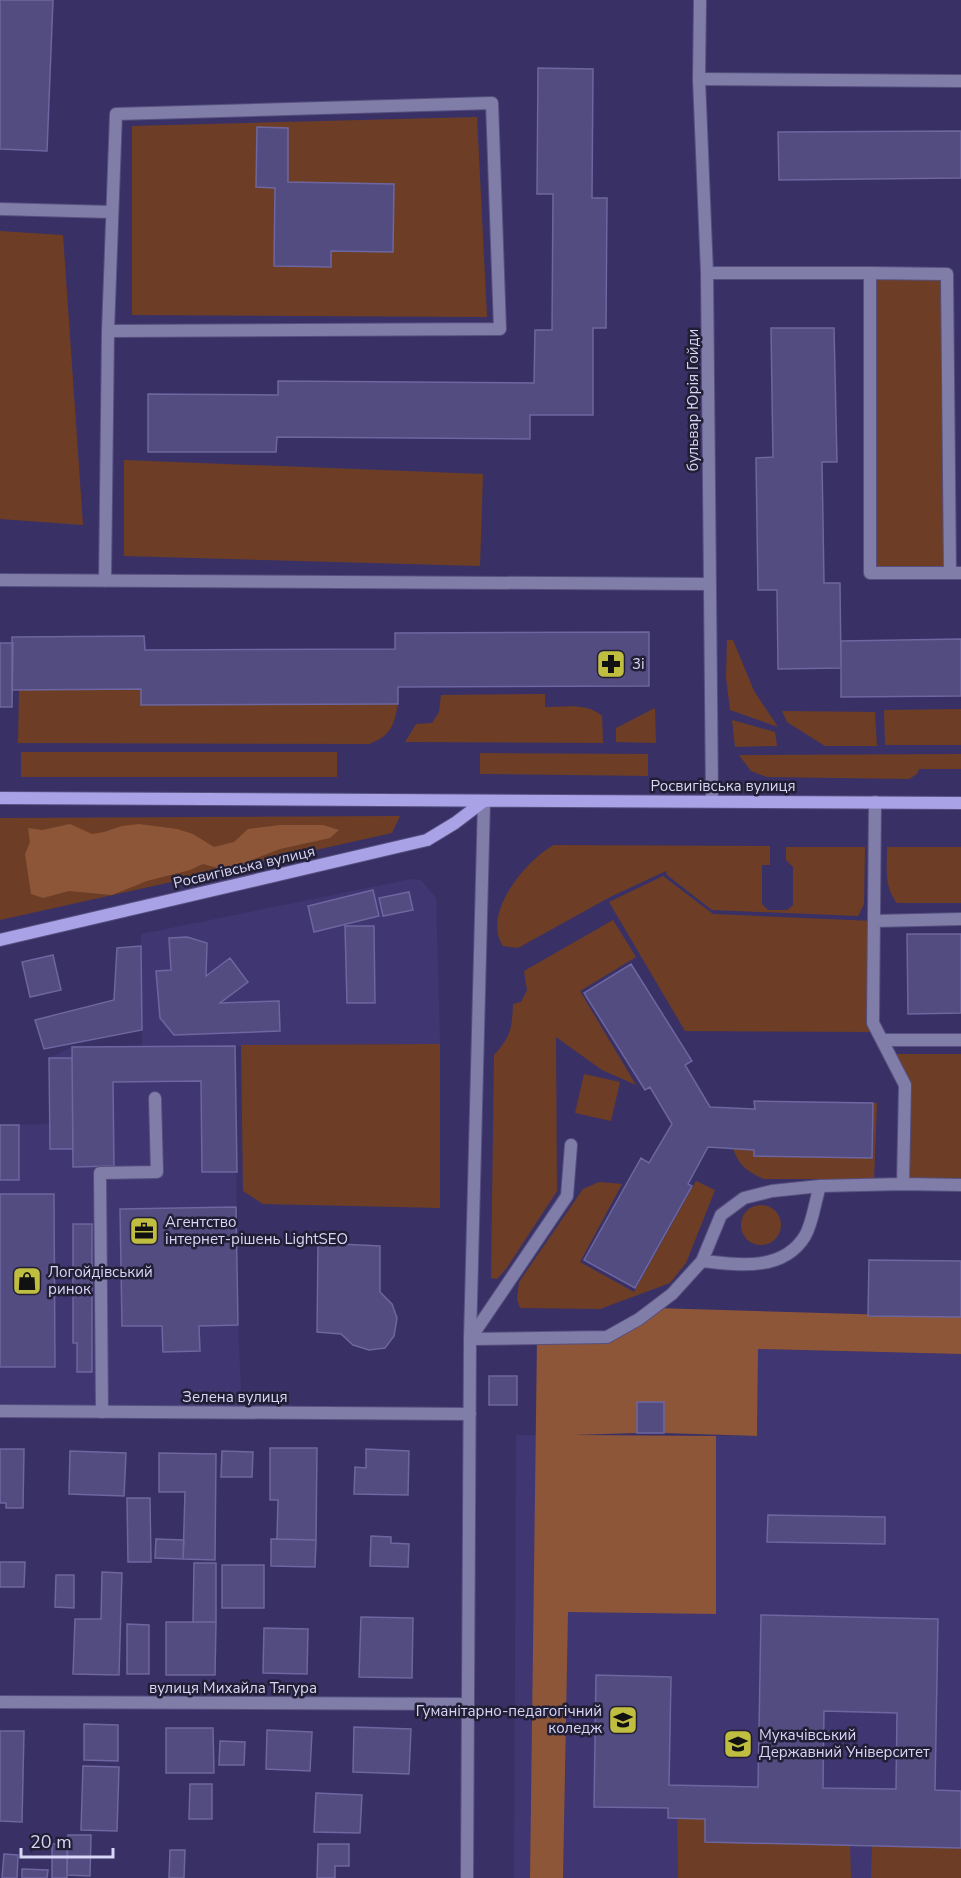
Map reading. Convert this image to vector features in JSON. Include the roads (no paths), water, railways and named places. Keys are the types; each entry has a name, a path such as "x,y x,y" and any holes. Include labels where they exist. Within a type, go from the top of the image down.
{"street":[{"name":"бульвар Юрія Гойди","path":"700,0 699,79 707,273 712,800"},
{"path":"699,79 961,81"},
{"path":"105,580 108,331 117,114 492,104 500,329 108,331"},
{"path":"0,209 112,212"},
{"path":"707,273 870,273 948,274 955,573 870,573 870,273"},
{"path":"0,580 709,584"},
{"name":"Росвигівська вулиця","path":"0,798 961,803"},
{"path":"467,1878 470,1340 484,801"},
{"name":"Росвигівська вулиця","path":"0,940 427,840 484,801"},
{"path":"875,802 873,1023 905,1084 903,1184"},
{"path":"874,921 961,919"},
{"path":"882,1040 961,1040"},
{"path":"102,1412 100,1173 157,1172 155,1098"},
{"path":"470,1340 567,1196 571,1145"},
{"path":"470,1340 607,1337 639,1319 672,1294 702,1261 721,1215 744,1198 772,1191 820,1186 961,1185"},
{"path":"702,1261 747,1266 772,1261 791,1253 806,1234 820,1186"},
{"name":"Зелена вулиця","path":"0,1411 470,1414"},
{"name":"вулиця Михайла Тягура","path":"0,1702 467,1704"}],"place":[{"name":"3і","path":"611,664"},
{"name":"Агентство інтернет-рішень LightSEO","path":"144,1231"},
{"name":"Логойдівський ринок","path":"27,1281"},
{"name":"Гуманітарно-педагогічний коледж","path":"623,1720"},
{"name":"Мукачівський Державний Університет","path":"738,1744"}]}
